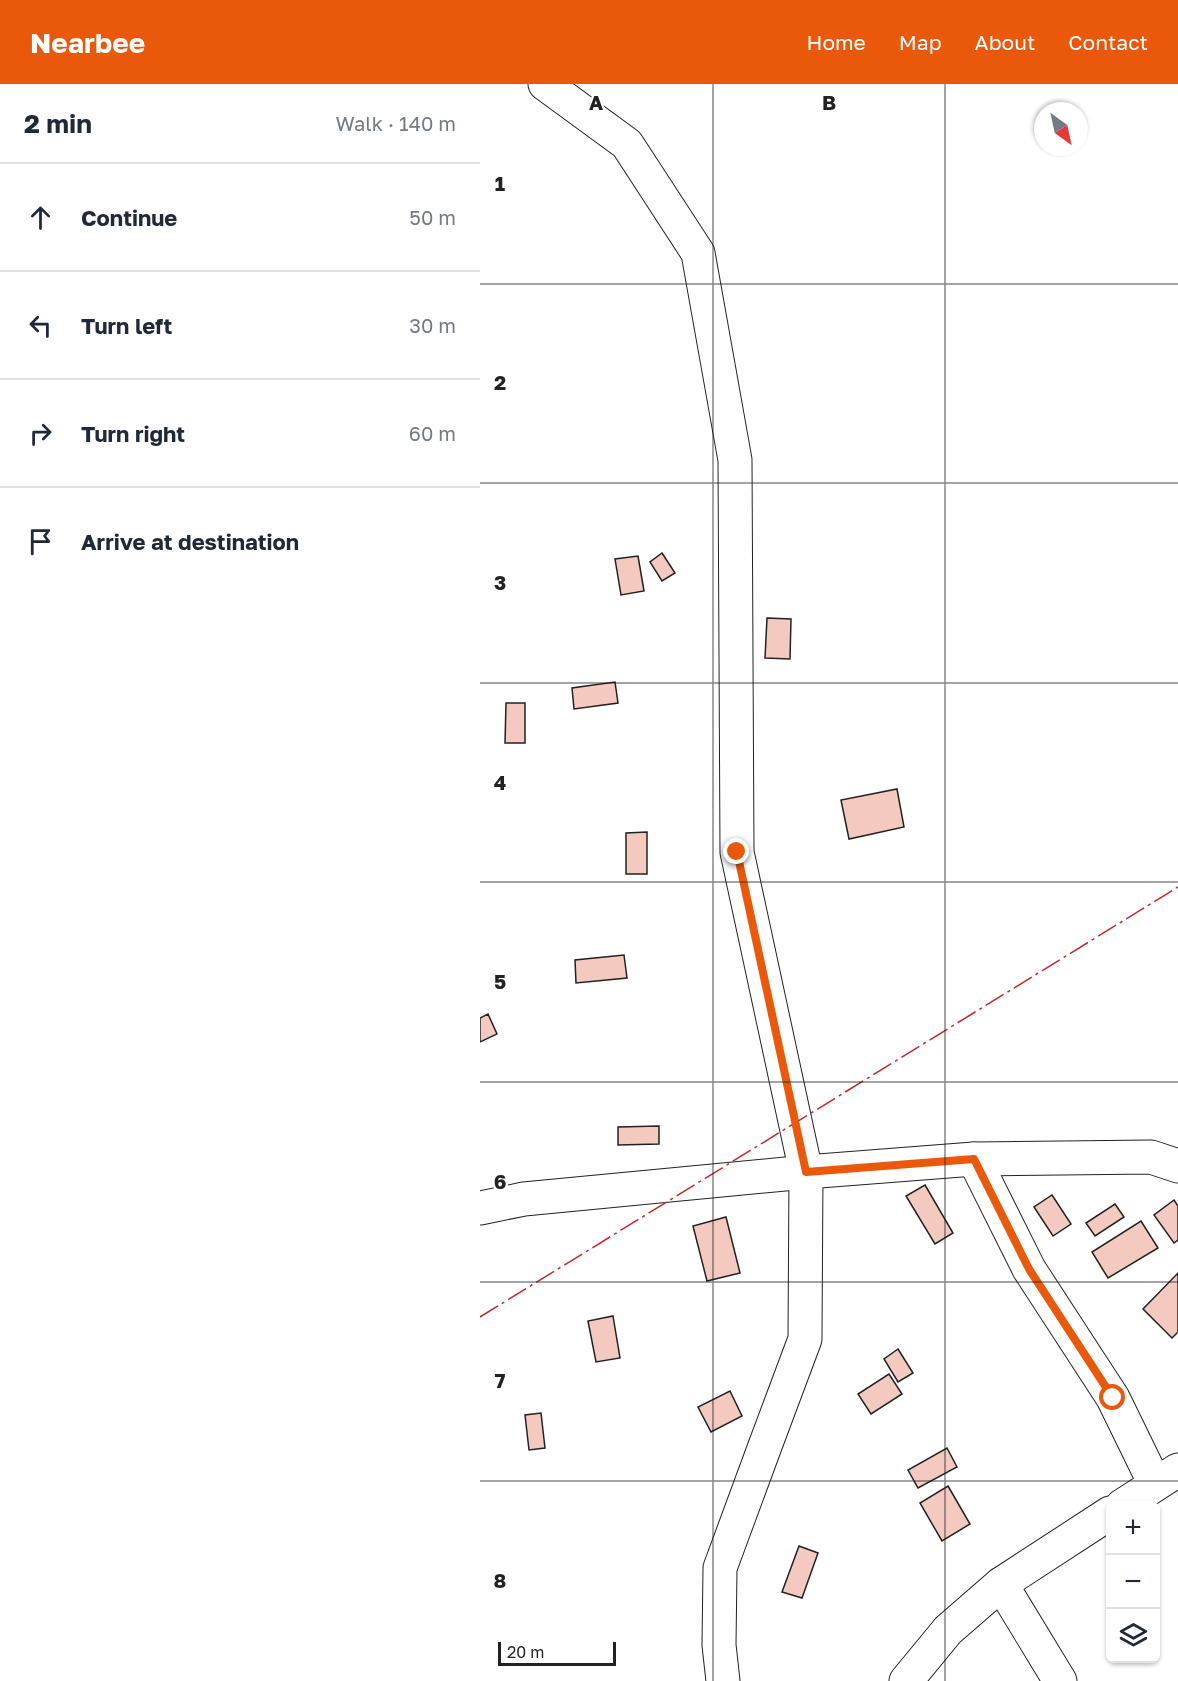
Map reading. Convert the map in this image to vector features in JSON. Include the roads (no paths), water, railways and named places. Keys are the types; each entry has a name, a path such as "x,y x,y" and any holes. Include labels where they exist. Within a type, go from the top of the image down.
{"street":[{"path":"545,84 627,144 698,253 735,460 737,852 806,1172 806,1340 720,1569 719,1645 723,1681"},
{"path":"480,1208 524,1199 806,1172 974,1159 1151,1157 1178,1166"},
{"path":"974,1159 1029,1269 1167,1477 1130,1501"},
{"path":"906,1681 948,1630 1001,1584 1106,1516"},
{"path":"1001,1584 1060,1681"}]}
